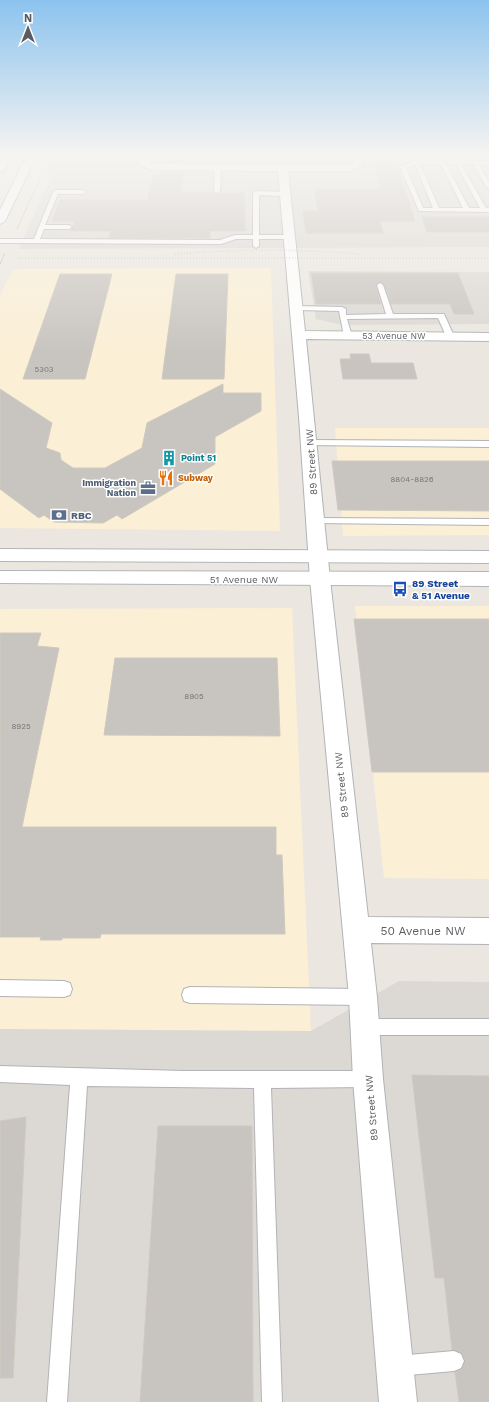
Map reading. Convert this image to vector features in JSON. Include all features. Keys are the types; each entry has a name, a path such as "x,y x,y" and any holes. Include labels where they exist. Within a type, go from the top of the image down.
{"street":[{"name":"89 Street NW","path":"289,222 300,335 320,579 363,997 368,1079 398,1402"},
{"name":"53 Avenue NW","path":"300,335 489,337"},
{"path":"4,555 489,557"},
{"name":"51 Avenue NW","path":"0,577 489,579"},
{"name":"50 Avenue NW","path":"356,930 489,931"}],"lane":[{"path":"36,241 44,222"},
{"path":"255,222 256,246"},
{"path":"42,227 69,227"},
{"path":"0,241 221,242 235,237 290,237"},
{"path":"380,285 390,316"},
{"path":"297,308 342,308 348,336"},
{"path":"343,317 441,316 450,336"},
{"path":"309,443 489,444"},
{"path":"315,521 489,522"},
{"path":"0,988 64,988"},
{"path":"190,995 363,997"},
{"path":"365,1027 489,1027"},
{"path":"0,1074 262,1080 368,1079"},
{"path":"57,1402 79,1077"},
{"path":"262,1080 272,1402"},
{"path":"395,1366 454,1361"}],"path":[{"path":"0,264 20,222"}],"shaded area":[{"path":"31,222 489,222 489,247 19,249"},
{"path":"271,268 280,531 0,528 0,295 13,269"},
{"path":"308,271 489,272 489,324 343,325 316,319"},
{"path":"335,428 489,428 489,535 343,536"},
{"path":"355,606 489,606 489,879 384,878"},
{"path":"292,608 311,1031 0,1029 0,609"},
{"path":"399,981 489,982 489,1402 0,1402 0,1029 311,1031"}],"building":[{"path":"74,222 245,222 245,231 210,231 210,238 109,238 111,231 71,231"},
{"path":"305,222 380,222 383,233 306,233"},
{"path":"424,222 489,222 489,232 427,232"},
{"path":"311,273 458,273 474,314 454,314 450,304 391,304 384,285 381,282 376,285 381,304 316,304"},
{"path":"60,274 112,274 85,379 23,379"},
{"path":"176,274 228,274 224,379 162,379"},
{"path":"350,354 369,354 371,363 413,363 417,379 343,379 340,359 351,359"},
{"name":"Point 51","path":"223,384 223,393 261,393 261,411 215,437 215,464 122,519 117,515 103,523 54,522 44,515 39,518 0,489 0,389 52,423 46,448 60,453 61,460 73,468 105,468 142,448 147,423"},
{"path":"332,461 489,461 489,511 338,510"},
{"path":"354,619 489,619 489,772 372,772"},
{"path":"0,633 41,633 37,646 59,648 22,827 276,827 276,855 282,855 285,934 101,934 100,938 62,938 62,940 40,940 41,937 0,937"},
{"path":"115,658 277,658 280,736 104,735"},
{"path":"412,1075 489,1076 489,1402 459,1402 455,1372 462,1369 465,1360 462,1353 452,1350 444,1278 435,1278"},
{"path":"26,1117 13,1378 0,1378 0,1121"},
{"path":"158,1126 252,1126 253,1402 140,1402"}],"railway":[{"path":"175,254 268,250 361,254"},
{"path":"19,258 489,258"}],"place":[{"name":"Point 51","path":"169,458"},
{"name":"Subway","path":"166,478"},
{"name":"Immigration Nation","path":"148,488"},
{"name":"RBC","path":"59,515"},
{"name":"89 Street & 51 Avenue","path":"400,589"}]}
